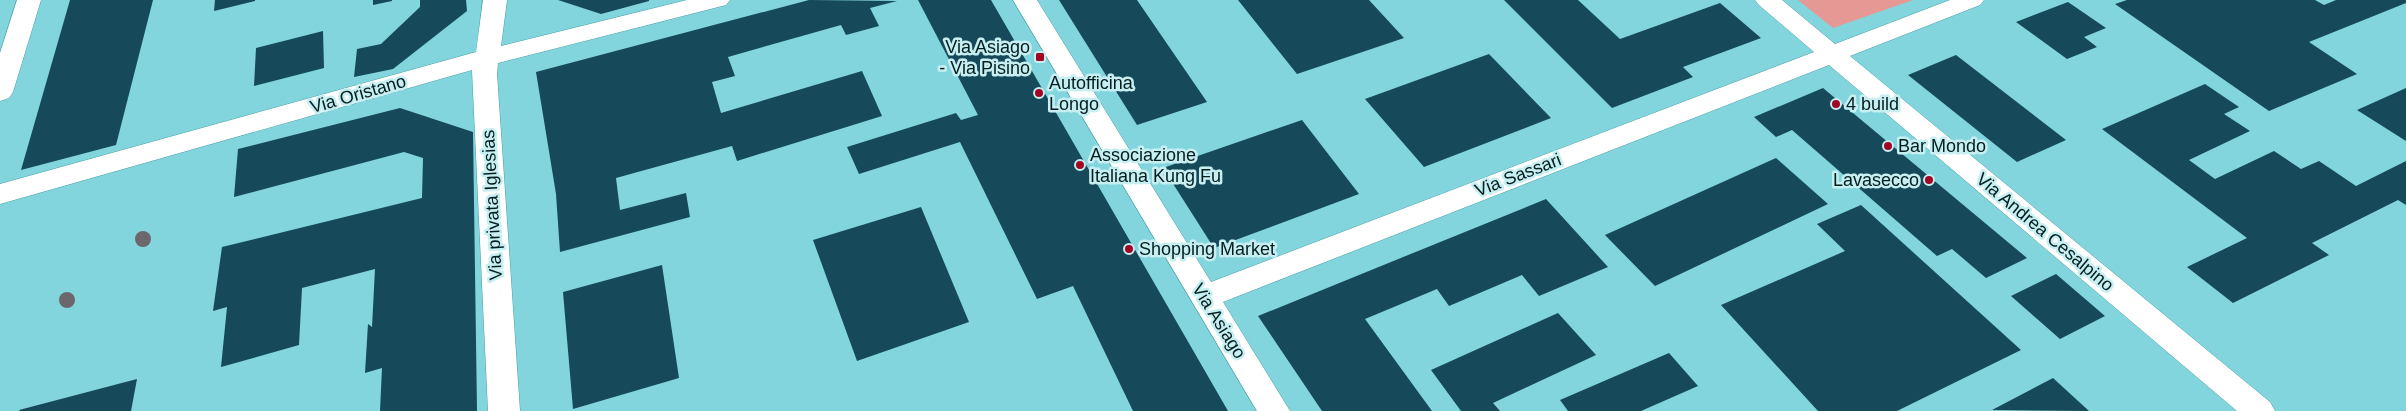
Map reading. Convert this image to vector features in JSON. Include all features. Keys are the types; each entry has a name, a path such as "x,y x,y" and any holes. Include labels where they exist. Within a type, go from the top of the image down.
{"street":[{"path":"0,92 29,0"},
{"name":"Via privata Iglesias","path":"495,0 494,19 484,74 504,411"},
{"name":"Via Oristano","path":"0,194 486,58 718,0"},
{"name":"Via Asiago","path":"1025,0 1274,411"},
{"name":"Via Andrea Cesalpino","path":"1767,0 2259,411"},
{"name":"Via Sassari","path":"1204,297 1972,0"}],"shaded area":[{"path":"1798,0 1913,0 1833,28"}],"building":[{"path":"70,0 153,0 116,145 21,170"},
{"path":"215,0 255,0 255,1 214,11"},
{"path":"373,0 392,0 392,1 373,5"},
{"path":"420,0 466,0 467,11 393,69 354,77 357,49 381,44 420,7"},
{"path":"558,0 649,0 649,1 601,14"},
{"path":"809,0 897,1 870,8 879,26 846,35 841,25 728,57 735,76 712,82 721,113 862,71 882,116 737,161 732,146 616,178 620,210 686,193 690,217 560,252 556,194 536,72"},
{"path":"918,0 991,0 1228,411 1133,411 1073,286 1037,299 960,142 859,174 847,147 956,113 961,120 978,115"},
{"path":"1059,0 1137,0 1207,102 1137,125"},
{"path":"1238,0 1369,0 1404,38 1297,74"},
{"path":"1504,0 1578,0 1620,39 1720,3 1761,38 1683,67 1693,77 1612,108"},
{"path":"2127,0 2315,0 2324,5 2336,0 2406,0 2406,3 2309,42 2357,74 2269,111 2115,4"},
{"path":"2068,2 2106,28 2084,37 2097,47 2067,59 2016,22"},
{"path":"323,31 324,68 254,86 256,48"},
{"path":"1489,54 1551,118 1424,167 1365,99"},
{"path":"1956,55 2066,140 2017,162 1908,75"},
{"path":"2205,84 2239,107 2224,114 2250,131 2189,160 2215,179 2274,151 2301,169 2319,161 2356,186 2406,161 2406,205 2398,200 2312,243 2329,255 2233,303 2187,267 2247,238 2102,129"},
{"path":"1823,88 2027,258 1986,278 1952,249 1937,256 1792,130 1776,137 1754,117"},
{"path":"2406,88 2406,141 2357,110"},
{"path":"400,108 473,132 477,411 380,411 382,368 365,373 368,324 372,327 375,269 302,288 299,345 221,367 227,307 213,311 222,247 422,198 423,158 404,152 234,197 238,149"},
{"path":"1302,120 1359,194 1214,248 1163,168"},
{"path":"1776,158 1828,204 1655,286 1605,235"},
{"path":"1546,199 1608,267 1539,296 1522,275 1449,306 1437,289 1365,319 1432,411 1322,411 1258,316"},
{"path":"1861,205 2021,350 1897,411 1818,411 1721,305 1845,251 1817,224"},
{"path":"921,207 969,322 857,361 813,240"},
{"path":"662,265 679,378 573,409 563,292"},
{"path":"2056,274 2105,316 2060,339 2011,296"},
{"path":"1558,313 1596,355 1493,403 1500,411 1461,411 1431,370"},
{"path":"1669,353 1698,386 1641,411 1568,411 1560,400"},
{"path":"2053,378 2089,411 1992,410"},
{"path":"137,379 131,411 19,410"}],"place":[{"name":"Via Asiago - Via Pisino","path":"1040,57"},
{"name":"Autofficina Longo","path":"1039,93"},
{"name":"4 build","path":"1836,104"},
{"name":"Bar Mondo","path":"1888,146"},
{"name":"Associazione Italiana Kung Fu","path":"1080,165"},
{"name":"Lavasecco","path":"1929,180"},
{"name":"Shopping Market","path":"1129,249"}]}
